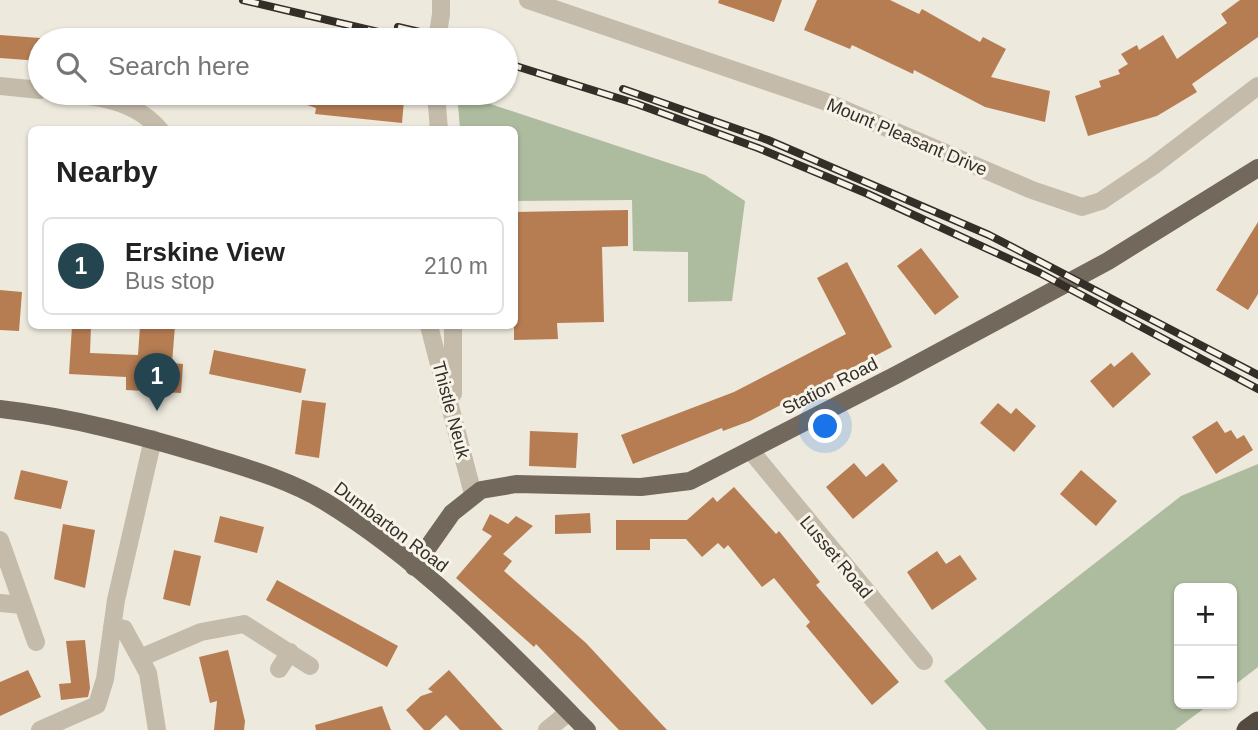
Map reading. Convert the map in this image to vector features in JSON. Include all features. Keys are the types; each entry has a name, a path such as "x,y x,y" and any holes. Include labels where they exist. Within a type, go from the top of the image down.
{"highway":[{"path":"1247,730 1258,722"}],"main road":[{"name":"Station Road","path":"472,494 491,486 516,484 664,486 690,481 1108,261 1258,168"},
{"name":"Dumbarton Road","path":"0,409 79,422 153,439 299,488 348,517 414,567 530,671 587,730"},
{"path":"414,567 452,513 472,494"}],"street":[{"name":"Mount Pleasant Drive","path":"528,0 824,101 1032,190 1082,207 1101,201 1153,166 1258,86"},
{"path":"438,28 441,7"},
{"path":"0,86 28,89"},
{"path":"124,105 136,109 155,126"},
{"path":"437,105 439,126"},
{"name":"Thistle Neuk","path":"430,329 472,494"},
{"path":"451,404 454,385 453,329"},
{"path":"40,730 97,705 105,679 112,627 153,439"},
{"name":"Lusset Road","path":"751,451 924,661"},
{"path":"0,540 36,642"},
{"path":"0,603 23,605"},
{"path":"140,657 201,632 244,624 310,666"},
{"path":"112,627 124,629 140,657 152,689 157,730"},
{"path":"278,669 290,652"},
{"path":"547,730 569,712"}],"green space":[{"path":"458,105 493,105 705,175 745,201 732,301 688,302 688,252 633,251 632,200 518,201 518,126 460,126"},
{"path":"1258,464 1258,667 1237,683 1237,583 1174,583 1174,709 1203,709 1175,730 987,730 944,681 1181,496"}],"building":[{"path":"719,0 782,0 774,22 718,3"},
{"path":"817,0 890,0 919,14 922,9 980,42 983,37 1006,49 991,77 1050,91 1045,122 985,107 914,70 913,74 852,45 850,49 804,30"},
{"path":"1240,0 1258,0 1258,37 1192,84 1197,92 1157,116 1088,136 1075,96 1101,87 1099,81 1120,74 1118,70 1128,64 1121,54 1137,45 1139,50 1163,35 1177,59 1227,23 1221,14"},
{"path":"0,35 28,37 28,60 0,58"},
{"path":"307,105 404,105 402,123 315,114 316,108"},
{"path":"628,210 628,246 602,247 604,322 557,323 558,339 514,340 514,329 518,329 518,212"},
{"path":"1258,222 1258,294 1248,310 1216,290"},
{"path":"921,248 959,297 935,315 897,266"},
{"path":"847,262 892,347 750,421 723,431 722,428 633,464 621,435 734,392 846,334 817,278"},
{"path":"0,290 22,292 19,331 0,330"},
{"path":"72,329 91,329 90,353 138,355 140,329 175,329 172,363 183,364 181,393 126,390 126,377 69,374"},
{"path":"214,350 306,369 301,393 209,374"},
{"path":"1132,352 1151,374 1113,408 1090,381 1111,363 1114,367"},
{"path":"302,400 326,403 319,458 295,454"},
{"path":"998,403 1011,414 1016,408 1036,426 1014,452 980,423"},
{"path":"1217,421 1225,433 1231,430 1237,439 1244,435 1253,450 1216,474 1192,437"},
{"path":"530,431 578,433 576,468 529,466"},
{"path":"854,463 866,477 883,463 898,481 853,519 826,487"},
{"path":"21,470 68,481 61,509 14,499"},
{"path":"1081,470 1117,501 1096,526 1060,494"},
{"path":"734,487 776,534 779,531 820,582 816,585 899,682 872,705 806,626 810,622 774,578 762,587 728,545 724,549 718,543 702,557 686,539 650,539 650,550 616,550 616,520 687,520 713,497 717,502"},
{"path":"590,513 591,533 555,534 555,515"},
{"path":"490,514 508,524 516,516 533,526 503,554 512,561 504,571 586,643 667,730 619,730 536,644 534,647 456,578 492,536 482,530"},
{"path":"220,516 264,527 257,553 214,542"},
{"path":"63,524 95,530 85,588 54,579"},
{"path":"174,550 201,556 190,606 163,599"},
{"path":"937,551 946,564 960,555 977,579 932,610 907,572"},
{"path":"277,580 398,646 387,667 266,600"},
{"path":"85,640 90,688 88,697 61,700 59,684 71,683 66,641"},
{"path":"228,650 245,721 244,730 214,730 217,701 210,703 199,657"},
{"path":"28,670 41,697 0,716 0,682"},
{"path":"449,670 503,730 460,730 446,715 430,730 424,730 406,710 421,696 433,692 428,689"},
{"path":"382,706 391,730 316,730 315,725"}],"railway":[{"path":"243,0 361,28"},
{"path":"398,27 402,28"},
{"path":"518,67 637,104 758,148 868,194 1040,273 1258,389"},
{"path":"623,89 768,140 989,235 1258,375"}],"place":[{"name":"Erskine View","path":"157,411"}]}
